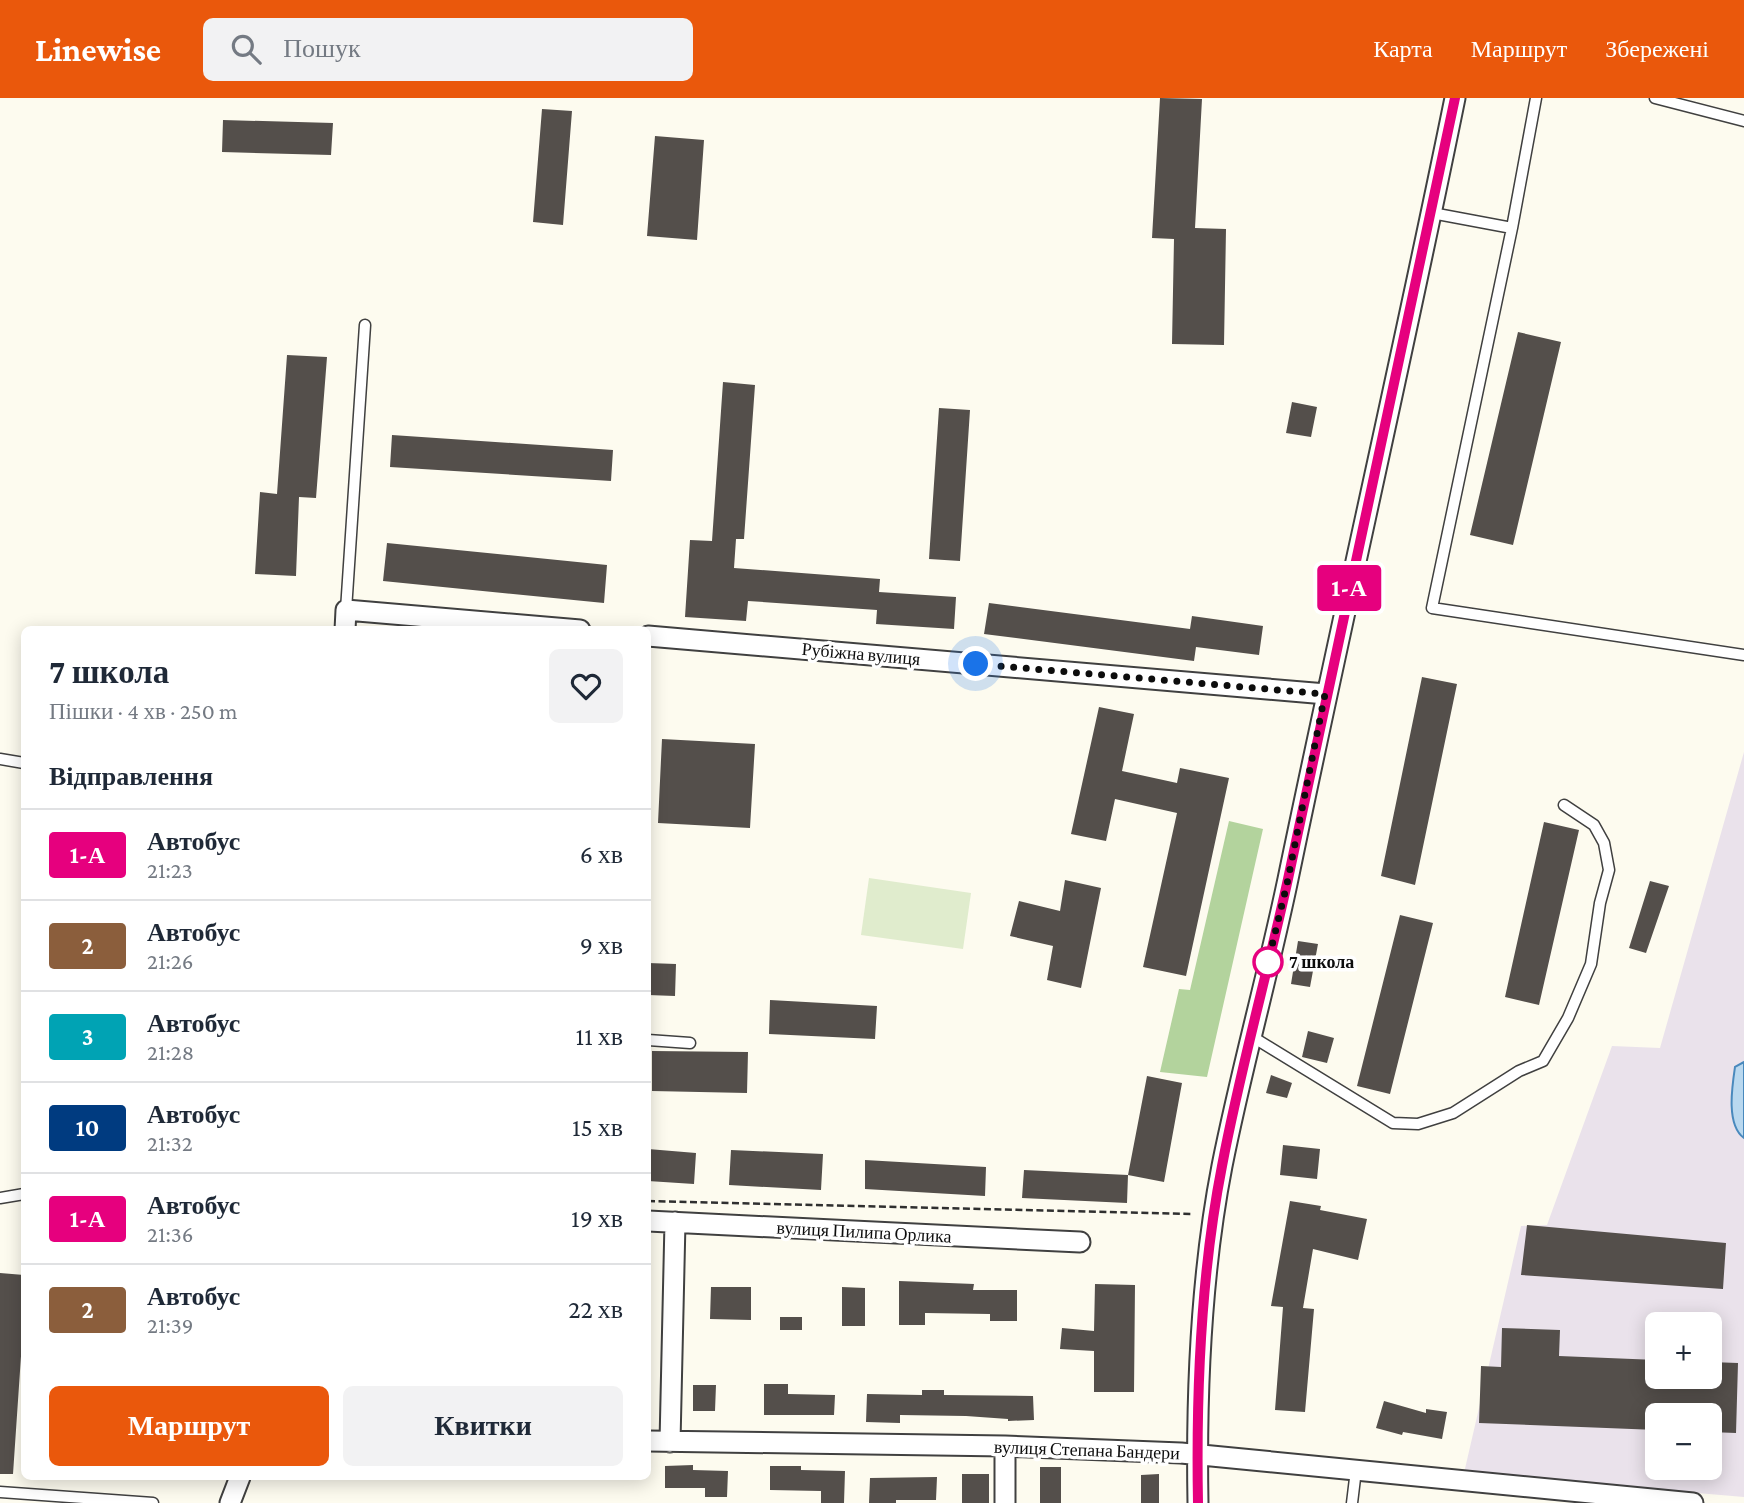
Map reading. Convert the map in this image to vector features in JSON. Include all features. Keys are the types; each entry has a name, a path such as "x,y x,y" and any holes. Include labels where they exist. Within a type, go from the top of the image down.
{"street":[{"path":"1198,1503 1197,1455 1208,1257 1222,1168 1287,884 1325,694 1455,98"},
{"path":"346,620 486,626"},
{"name":"Рубіжна вулиця","path":"651,636 1325,694"},
{"name":"вулиця Пилипа Орлика","path":"651,1221 1080,1242"},
{"path":"670,1442 675,1222"},
{"name":"вулиця Степана Бандери","path":"651,1441 1005,1446 1197,1455 1680,1502"},
{"path":"1005,1446 1005,1503"},
{"path":"229,1503 239,1480"}],"lane":[{"path":"1536,98 1512,229 1432,608 1744,656"},
{"path":"1655,98 1744,121"},
{"path":"1432,213 1512,229"},
{"path":"346,620 365,324"},
{"path":"0,759 21,762"},
{"path":"1251,1036 1393,1123 1418,1124 1453,1113 1519,1071 1543,1061 1568,1018 1591,964 1600,903 1609,870 1604,843 1594,825 1564,805"},
{"path":"651,1040 690,1043"},
{"path":"0,1198 21,1194"},
{"path":"1352,1503 1356,1470"},
{"path":"0,1492 153,1503"}],"path":[{"path":"651,1201 1191,1214"}],"shaded area":[{"path":"1744,752 1744,1497 1464,1473 1521,1226 1547,1225 1612,1046 1660,1048"}],"green space":[{"path":"1229,821 1263,829 1207,1077 1160,1072 1179,989 1190,990"},
{"path":"869,878 971,893 963,949 861,935"}],"water":[{"path":"1744,1062 1744,1138 1735,1124 1732,1105 1735,1067"}],"building":[{"path":"1160,98 1202,99 1195,228 1226,229 1224,345 1172,344 1174,239 1152,238"},
{"path":"542,109 572,111 563,225 533,222"},
{"path":"223,120 333,123 331,155 222,152"},
{"path":"655,136 704,140 697,240 647,236"},
{"path":"1518,332 1561,342 1513,545 1470,535"},
{"path":"287,355 327,357 316,498 299,497 296,576 255,574 260,492 277,494"},
{"path":"723,382 755,385 744,539 736,539 734,568 880,579 879,592 956,597 954,629 876,624 877,610 748,601 746,621 685,617 690,540 712,541"},
{"path":"1292,402 1317,407 1311,437 1286,433"},
{"path":"939,408 970,410 960,561 929,559"},
{"path":"392,435 613,450 611,481 390,467"},
{"path":"387,543 607,565 604,603 383,581"},
{"path":"989,603 1190,629 1192,616 1263,626 1259,655 1196,647 1194,661 984,634"},
{"path":"1422,677 1457,684 1415,885 1381,876"},
{"path":"1099,707 1134,714 1122,771 1177,783 1180,768 1229,778 1186,976 1143,967 1177,813 1115,799 1106,841 1071,834"},
{"path":"662,739 755,744 750,828 658,823"},
{"path":"1544,822 1579,830 1539,1005 1505,997"},
{"path":"1065,880 1101,888 1081,988 1047,980 1053,946 1010,936 1019,901 1060,911"},
{"path":"1650,881 1669,886 1646,953 1629,948"},
{"path":"1400,915 1433,923 1390,1094 1357,1086"},
{"path":"1298,941 1318,944 1310,987 1291,984"},
{"path":"651,963 676,964 675,996 651,995"},
{"path":"770,1000 877,1006 875,1039 769,1034"},
{"path":"1308,1031 1334,1038 1327,1063 1302,1057"},
{"path":"652,1051 748,1052 747,1093 652,1091"},
{"path":"1271,1075 1292,1083 1287,1098 1266,1093"},
{"path":"1147,1076 1182,1083 1164,1182 1128,1175"},
{"path":"1283,1145 1320,1149 1317,1179 1280,1175"},
{"path":"651,1149 696,1153 694,1184 651,1181"},
{"path":"731,1150 823,1154 821,1190 729,1185"},
{"path":"865,1160 986,1167 985,1196 865,1189"},
{"path":"1024,1170 1128,1175 1127,1203 1022,1198"},
{"path":"1290,1201 1321,1206 1320,1210 1367,1219 1358,1260 1313,1249 1303,1308 1314,1309 1305,1412 1275,1410 1283,1307 1271,1306"},
{"path":"1527,1225 1726,1243 1723,1289 1521,1275"},
{"path":"0,1273 21,1275 21,1356 13,1474 0,1474"},
{"path":"899,1281 974,1284 973,1290 1017,1290 1017,1321 990,1321 990,1314 925,1313 925,1325 899,1325"},
{"path":"1095,1284 1135,1285 1134,1392 1094,1392 1094,1351 1060,1349 1062,1328 1094,1331"},
{"path":"711,1287 751,1287 751,1320 710,1319"},
{"path":"842,1287 865,1288 865,1326 842,1326"},
{"path":"780,1317 802,1317 802,1330 780,1330"},
{"path":"1502,1328 1560,1330 1559,1356 1645,1360 1645,1389 1722,1389 1722,1362 1738,1363 1736,1433 1722,1432 1722,1403 1645,1403 1645,1430 1479,1423 1481,1366 1501,1367"},
{"path":"764,1384 788,1384 788,1394 835,1395 834,1415 764,1415"},
{"path":"693,1385 716,1385 715,1411 693,1411"},
{"path":"922,1390 944,1390 944,1395 1033,1396 1034,1420 900,1415 900,1423 866,1422 867,1394 922,1395"},
{"path":"1384,1401 1426,1413 1426,1409 1447,1412 1442,1439 1403,1432 1402,1435 1376,1428"},
{"path":"693,1465 693,1470 728,1471 727,1497 705,1497 705,1488 665,1488 665,1466"},
{"path":"770,1466 845,1471 844,1503 821,1503 821,1491 770,1490"},
{"path":"1040,1467 1061,1467 1061,1503 1040,1503"},
{"path":"962,1474 989,1474 989,1503 962,1503"},
{"path":"1159,1474 1159,1503 1141,1503 1141,1475"},
{"path":"937,1477 936,1500 869,1503 870,1478"}],"bus line":[{"name":"1-А","path":"1198,1503 1197,1455 1208,1257 1222,1168 1287,884 1325,694 1455,98"}],"place":[{"name":"7 школа","path":"1268,962"}],"route":[{"path":"976,664 1325,694 1287,884 1268,962"}]}
